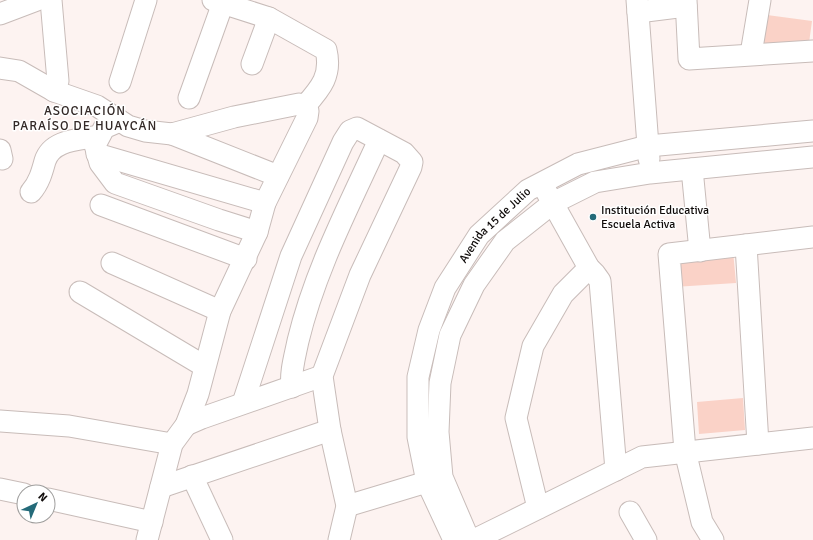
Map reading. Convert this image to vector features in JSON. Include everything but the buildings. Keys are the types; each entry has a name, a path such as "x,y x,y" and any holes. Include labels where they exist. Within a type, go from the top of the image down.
{"street":[{"path":"0,14 37,0"},
{"path":"51,0 58,81 54,90"},
{"path":"120,82 146,0"},
{"path":"751,54 760,0"},
{"path":"189,98 218,1 269,18 326,50 329,63 326,76 321,88 305,106"},
{"path":"650,173 638,6 686,3 689,59 812,48"},
{"path":"252,64 269,18"},
{"path":"0,68 19,71 54,90 97,106 137,130 172,134 278,176"},
{"path":"56,502 150,531 172,444 186,425 198,394 204,366 220,311 246,259 257,232 265,203 307,118 308,111 305,106 299,104 234,117 172,134"},
{"path":"120,121 104,128 98,145 104,170 115,183 257,232"},
{"path":"243,403 291,256 343,142 350,131 357,128 410,158 412,162 411,168 360,275 322,376 330,430 347,506 339,540"},
{"name":"Avenida 15 de Julio","path":"454,540 435,480 418,437 418,377 429,330 445,288 479,235 528,190 578,164 648,146 813,131"},
{"path":"292,387 291,378 293,366 305,310 334,238 379,140"},
{"path":"31,192 39,180 46,158 54,148 66,142 98,145 265,203"},
{"name":"Avenida 15 de Julio","path":"469,540 435,480 440,382 450,335 474,285 505,241 553,203 595,182 650,173 813,157"},
{"path":"692,169 700,251"},
{"path":"541,183 589,268 600,281 616,470"},
{"path":"101,205 246,259"},
{"path":"713,540 702,522 686,451 669,254 813,237"},
{"path":"746,245 758,444"},
{"path":"112,264 220,311"},
{"path":"538,508 516,418 533,346 563,294 589,268"},
{"path":"80,292 204,366"},
{"path":"186,425 243,403 322,376"},
{"path":"0,421 69,426 172,444"},
{"path":"161,487 330,430"},
{"path":"474,540 642,457 813,438"},
{"path":"192,476 222,540"},
{"path":"347,506 435,480"},
{"path":"0,489 16,492"},
{"path":"630,512 646,540"}],"shaded area":[{"path":"767,15 812,21 809,43 762,51"},
{"path":"733,251 736,283 674,287 671,256"},
{"path":"743,398 745,430 699,434 697,402"}],"place":[{"name":"Institución Educativa Escuela Activa","path":"593,217"}],"district":[{"name":"ASOCIACIÓN PARAÍSO DE HUAYCÁN","path":"85,118"}]}
